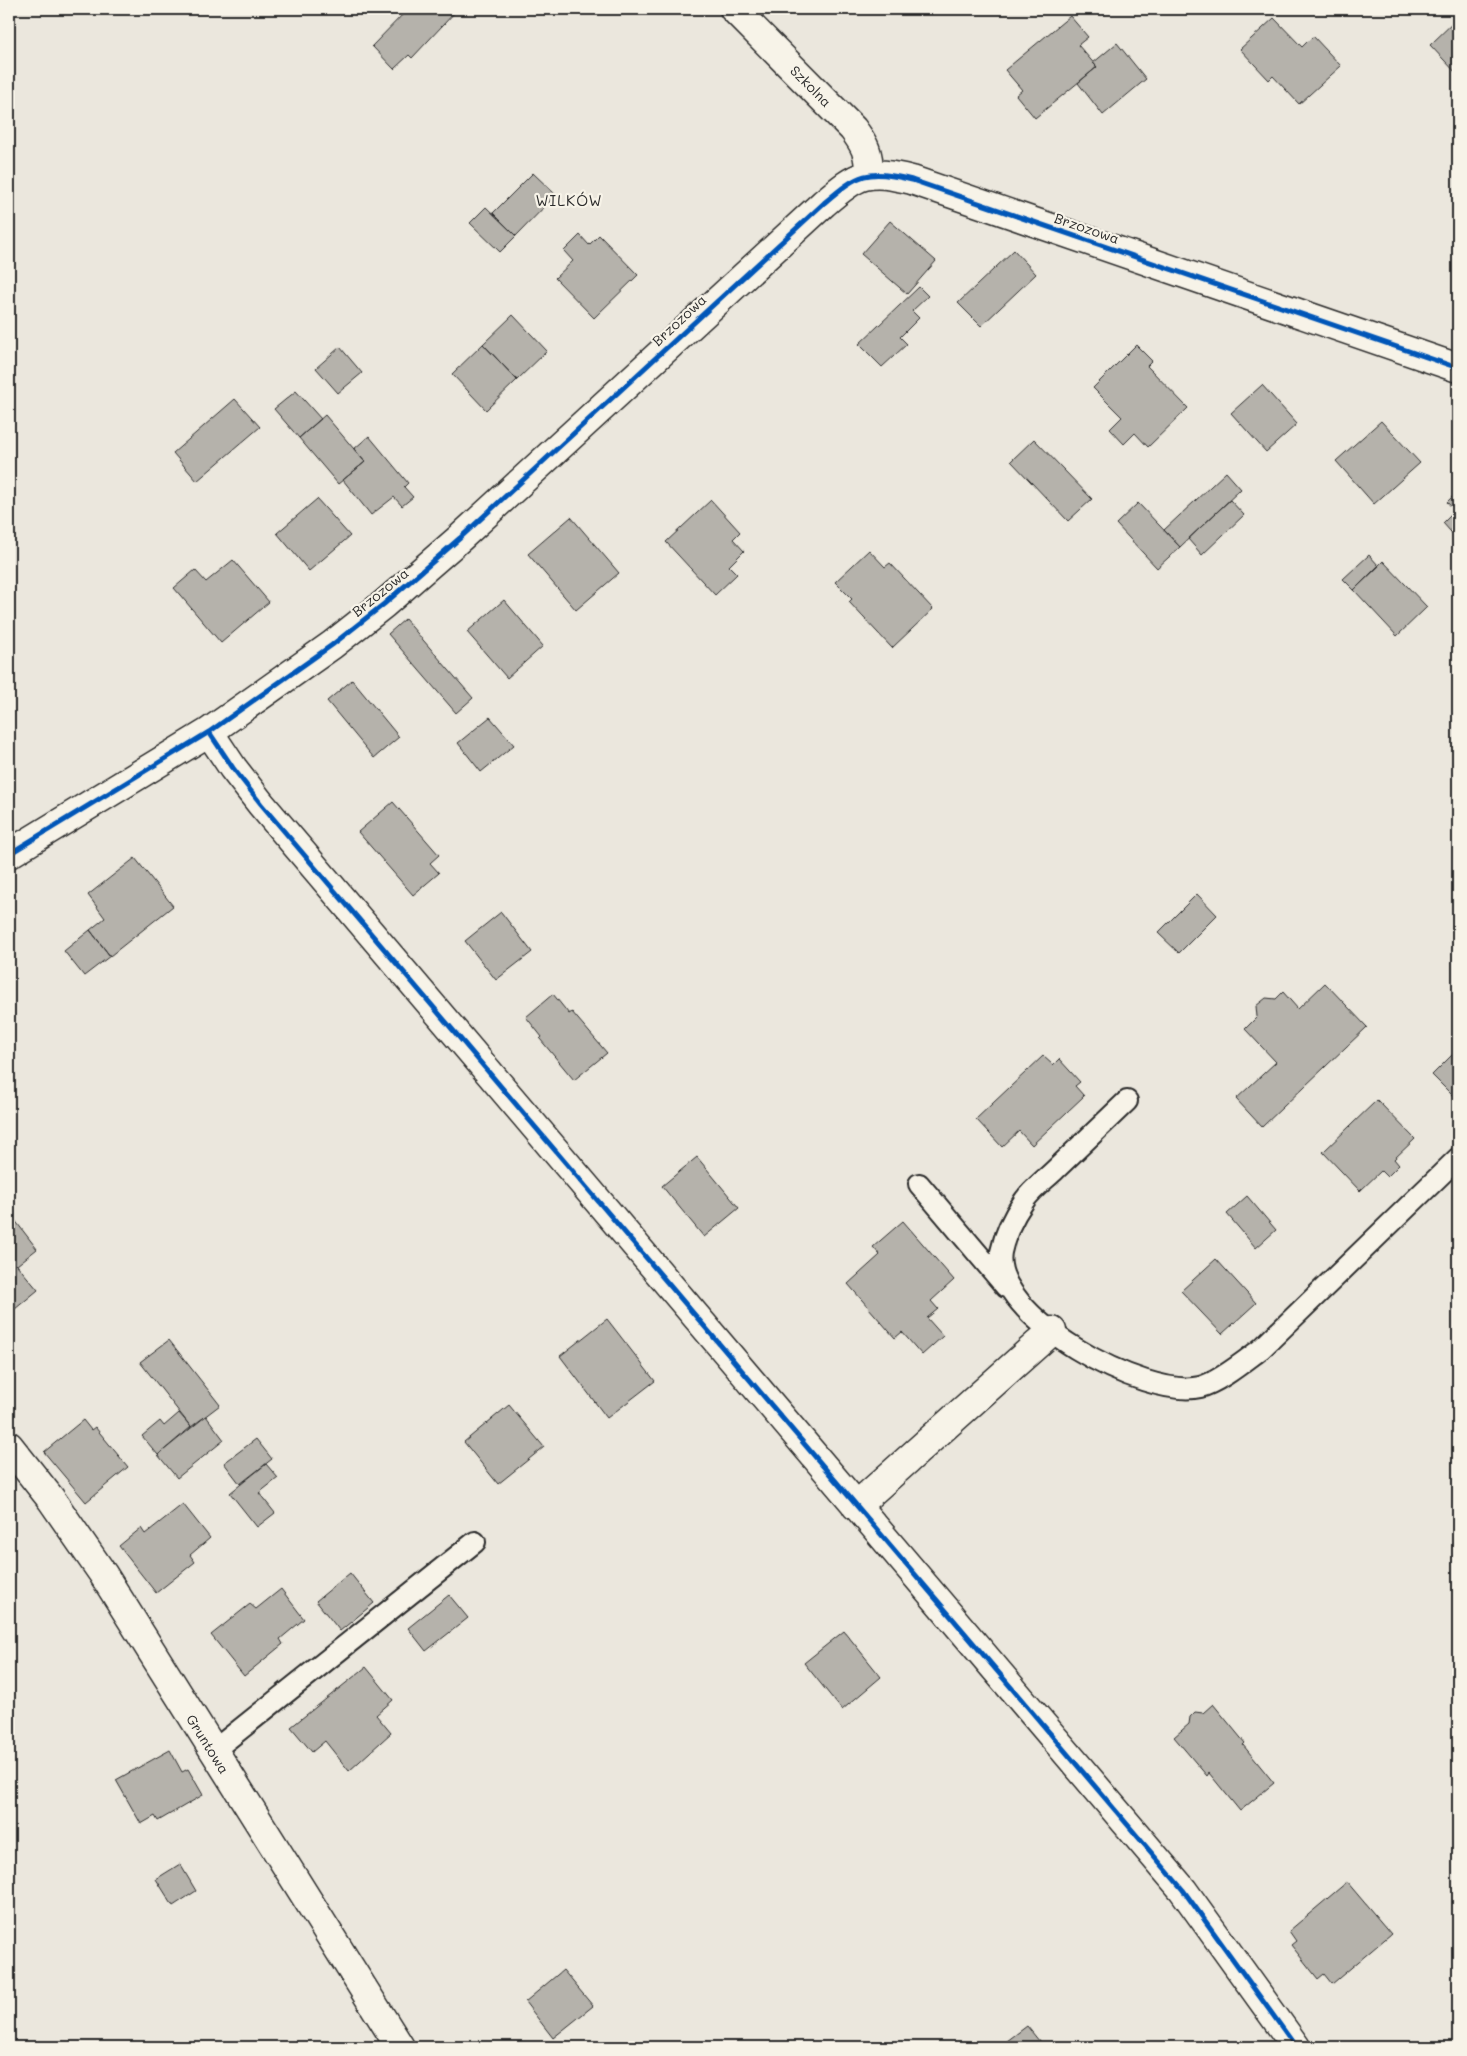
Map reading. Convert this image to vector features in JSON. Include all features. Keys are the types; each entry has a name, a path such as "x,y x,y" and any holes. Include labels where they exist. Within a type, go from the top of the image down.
{"street":[{"name":"Szkolna","path":"734,9 853,129 862,141 869,156 869,173"},
{"name":"Brzozowa","path":"9,854 209,732 332,645 384,604 454,543 824,203 854,180 869,173 891,175 912,180 1458,368"},
{"path":"209,732 233,768 261,804 1182,1890 1296,2047"},
{"path":"856,1506 1052,1331"},
{"name":"Gruntowa","path":"9,1446 51,1499 103,1574 400,2047"}],"lane":[{"path":"1015,1298 1004,1276 1001,1254 1008,1226 1025,1199 1127,1101"},
{"path":"919,1184 1015,1298 1052,1331 1081,1353 1136,1379 1176,1388 1201,1387 1227,1373 1261,1349 1458,1158"},
{"path":"213,1751 475,1542"}],"building":[{"path":"408,9 458,9 412,58 409,55 394,69 372,46"},
{"path":"1070,16 1088,37 1078,45 1097,67 1035,118 1016,95 1022,90 1005,70"},
{"path":"1274,18 1302,47 1313,36 1341,66 1299,104 1273,76 1269,80 1240,49"},
{"path":"1458,18 1458,75 1430,45"},
{"path":"1117,43 1146,79 1103,115 1078,83 1097,67 1093,63"},
{"path":"533,173 556,195 516,236 493,213"},
{"path":"486,207 516,236 500,252 470,223"},
{"path":"890,221 936,261 907,294 861,254"},
{"path":"580,235 589,245 599,235 638,275 594,318 555,278 573,261 564,251"},
{"path":"1014,250 1036,274 981,326 958,303"},
{"path":"919,287 928,296 912,311 919,318 900,337 907,344 882,367 859,344"},
{"path":"513,315 547,351 517,380 483,344"},
{"path":"483,344 517,380 486,410 452,374"},
{"path":"1136,345 1152,361 1147,366 1188,408 1148,447 1135,433 1124,444 1110,429 1122,417 1093,388"},
{"path":"340,347 362,373 338,393 316,368"},
{"path":"1262,385 1297,424 1266,452 1231,413"},
{"path":"296,391 321,419 299,438 274,409"},
{"path":"235,399 260,427 197,481 173,453"},
{"path":"325,415 365,462 338,484 299,438"},
{"path":"1381,421 1420,463 1374,504 1336,461"},
{"path":"369,436 408,483 404,487 413,497 402,506 394,497 371,515 343,480 365,462 354,449"},
{"path":"1034,439 1092,499 1068,521 1011,461"},
{"path":"1226,472 1241,489 1180,547 1164,530"},
{"path":"1458,491 1458,540 1443,523 1455,511 1447,502"},
{"path":"317,499 350,536 309,571 277,533"},
{"path":"711,500 740,532 733,539 744,551 729,566 737,574 715,595 666,542"},
{"path":"1230,500 1244,515 1202,555 1188,539"},
{"path":"1138,503 1180,547 1157,568 1116,524"},
{"path":"571,517 619,573 576,610 528,554"},
{"path":"869,550 885,567 890,563 933,609 892,648 849,602 852,599 835,582"},
{"path":"1369,555 1379,566 1354,590 1343,579"},
{"path":"233,560 269,602 221,643 174,588 195,570 206,582"},
{"path":"1383,561 1427,607 1397,636 1354,590"},
{"path":"504,600 543,646 507,678 467,632"},
{"path":"405,619 473,698 456,713 388,634"},
{"path":"352,680 399,737 374,758 327,701"},
{"path":"490,717 514,745 481,772 458,743"},
{"path":"393,802 439,855 430,863 439,873 413,895 358,832"},
{"path":"135,858 173,906 110,956 90,930 105,918 88,895"},
{"path":"1197,894 1217,915 1179,953 1158,933"},
{"path":"501,912 532,952 496,980 465,941"},
{"path":"90,930 110,956 84,976 64,951"},
{"path":"1325,983 1367,1027 1262,1127 1236,1099 1276,1062 1245,1029 1257,1017 1256,1006 1266,998 1276,999 1283,992 1298,1009"},
{"path":"553,994 569,1014 572,1012 607,1053 574,1080 540,1039 542,1037 526,1017"},
{"path":"1454,1053 1458,1058 1458,1101 1432,1075"},
{"path":"1043,1056 1053,1065 1059,1059 1080,1082 1075,1086 1084,1096 1032,1145 1019,1131 1002,1147 976,1119"},
{"path":"1377,1100 1415,1139 1394,1159 1399,1165 1387,1177 1381,1171 1360,1191 1323,1152"},
{"path":"697,1157 739,1208 704,1237 662,1186"},
{"path":"1247,1196 1276,1230 1256,1248 1227,1214"},
{"path":"14,1219 37,1249 17,1265 38,1290 9,1314 9,1224"},
{"path":"903,1221 954,1280 931,1301 938,1309 927,1318 943,1336 922,1355 902,1332 895,1338 848,1284 880,1255 873,1247"},
{"path":"1216,1259 1256,1303 1222,1334 1181,1291"},
{"path":"607,1319 655,1381 607,1418 560,1356"},
{"path":"169,1340 220,1405 191,1427 140,1362"},
{"path":"509,1405 544,1447 498,1484 464,1442"},
{"path":"179,1413 191,1427 158,1455 142,1436 160,1421 164,1426"},
{"path":"206,1416 224,1440 177,1478 158,1455"},
{"path":"83,1420 91,1430 95,1427 128,1467 86,1502 44,1452"},
{"path":"256,1439 272,1459 240,1484 224,1463"},
{"path":"266,1464 278,1478 259,1493 275,1513 257,1527 230,1493"},
{"path":"183,1504 210,1538 190,1555 195,1562 156,1593 119,1546 141,1528 145,1534"},
{"path":"350,1573 374,1603 340,1631 316,1601"},
{"path":"281,1589 304,1619 280,1639 283,1644 244,1676 211,1635 250,1604 256,1609"},
{"path":"449,1595 468,1618 426,1651 408,1628"},
{"path":"844,1631 881,1677 842,1710 804,1663"},
{"path":"366,1667 393,1700 376,1715 391,1733 349,1771 325,1741 312,1752 291,1727"},
{"path":"1213,1704 1274,1783 1240,1811 1209,1773 1207,1776 1174,1737 1189,1724 1190,1717 1195,1712 1203,1713"},
{"path":"170,1750 182,1772 188,1769 203,1795 158,1821 155,1816 141,1824 116,1780"},
{"path":"180,1864 196,1891 173,1906 156,1879"},
{"path":"1347,1882 1391,1934 1332,1984 1324,1974 1318,1979 1291,1945 1296,1941 1289,1931"},
{"path":"563,1970 593,2006 553,2038 525,2002"},
{"path":"1027,2026 1044,2047 999,2047"}],"cycle path":[{"path":"9,854 209,732 332,645 384,604 460,538 824,203 846,185 864,176 884,175 912,180 1458,368"},
{"path":"209,732 233,768 261,804 1183,1890 1296,2047"}],"district":[{"name":"WILKÓW","path":"569,200"}]}
